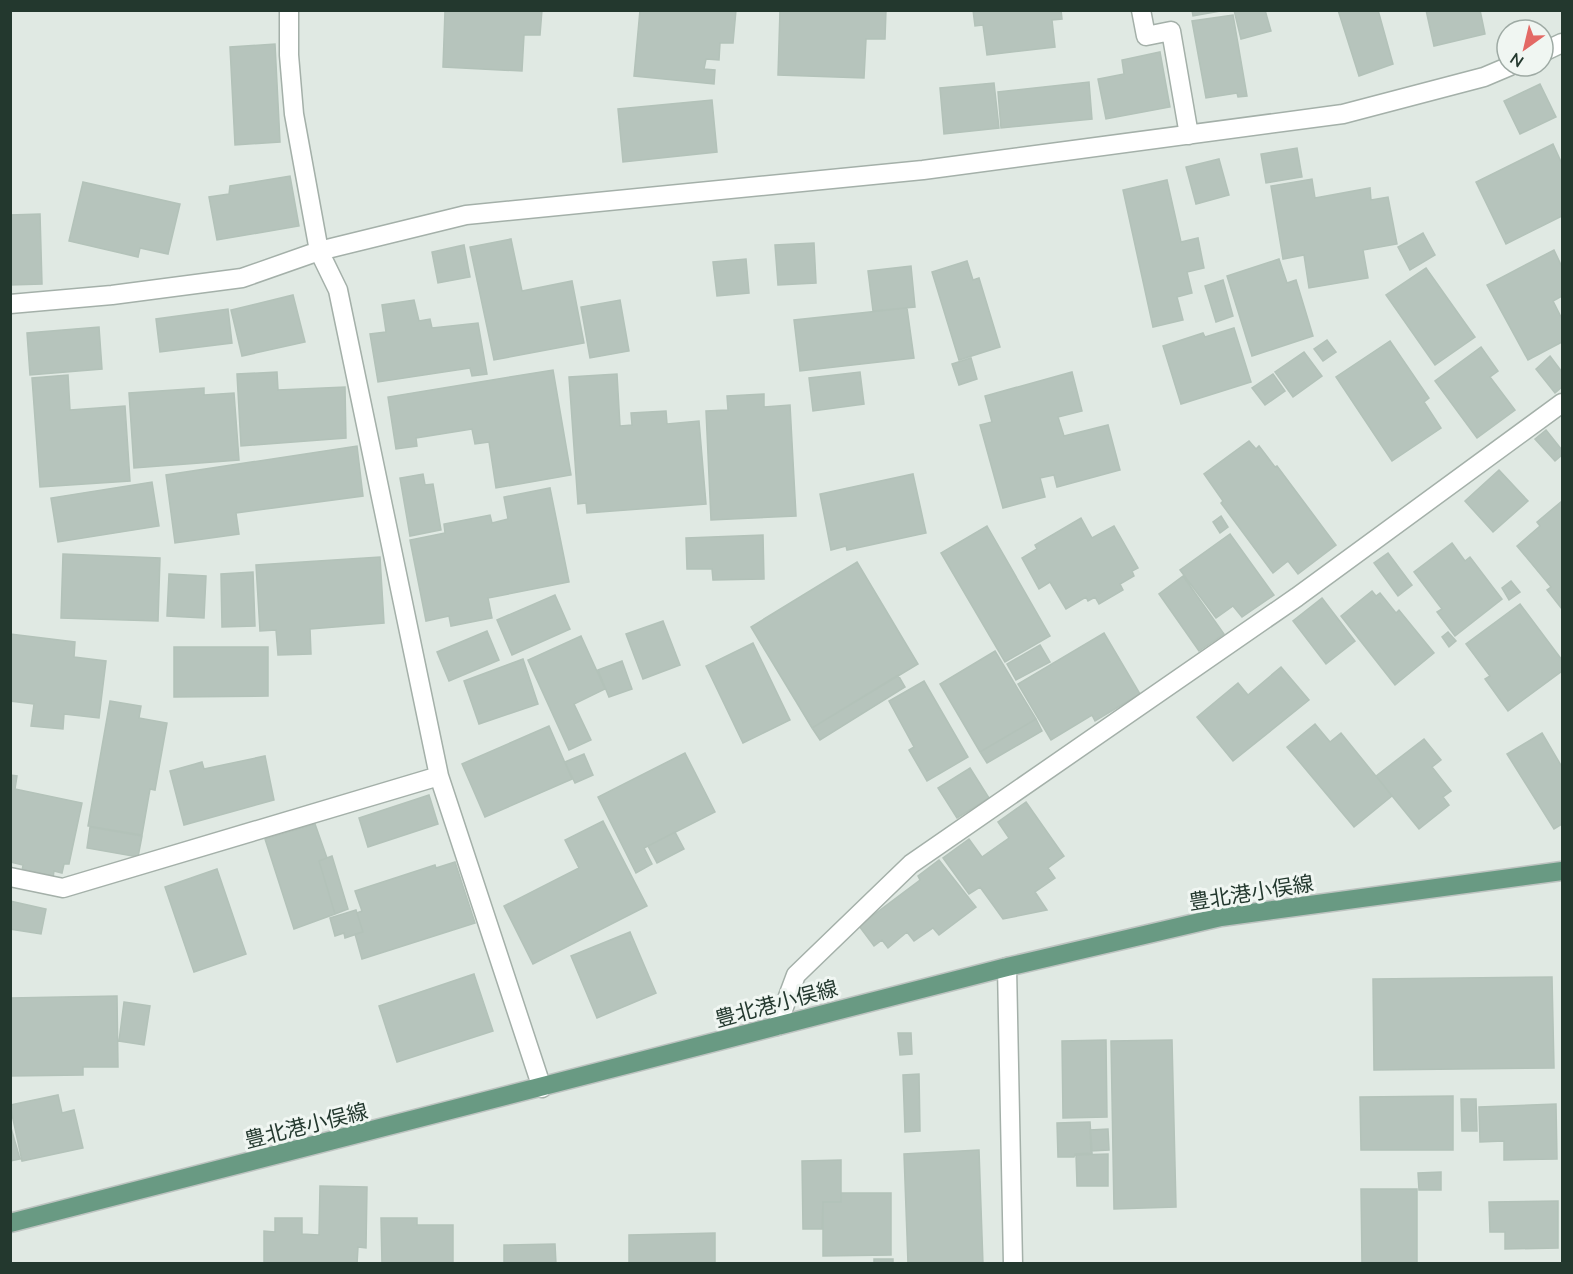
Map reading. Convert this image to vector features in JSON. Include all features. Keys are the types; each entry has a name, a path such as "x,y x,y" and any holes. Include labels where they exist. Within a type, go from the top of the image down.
{"main road":[{"name":"豊北港小俣線","path":"10,1223 1007,967 1221,917 1563,871"}],"street":[{"path":"289,10 289,55 294,114 319,251 338,290 439,776 542,1088"},
{"path":"1141,10 1146,36 1171,31 1189,135"},
{"path":"10,304 112,295 242,278 319,251 466,215 923,170 1343,114 1495,72"},
{"path":"777,1026 796,975 911,864 1296,597 1563,403"},
{"path":"10,877 63,888 439,776"},
{"path":"1007,967 1012,1263"}],"building":[{"path":"542,10 540,35 524,35 522,71 443,67 445,11"},
{"path":"640,10 736,10 733,43 720,43 719,60 706,59 704,69 715,70 714,84 634,76"},
{"path":"780,10 886,10 885,39 866,39 864,78 778,75"},
{"path":"973,10 1061,10 1062,19 1052,20 1055,47 987,55 983,25 975,26"},
{"path":"1192,10 1226,10 1193,16"},
{"path":"1234,10 1265,10 1271,31 1241,39"},
{"path":"1338,10 1378,10 1393,64 1359,76"},
{"path":"1426,10 1480,10 1485,34 1434,46"},
{"path":"1233,15 1247,96 1238,97 1237,93 1206,98 1192,21"},
{"path":"275,44 280,142 235,145 230,47"},
{"path":"1160,52 1170,107 1106,119 1098,79 1124,74 1122,60"},
{"path":"1089,82 1092,119 1001,128 998,92"},
{"path":"994,83 999,128 944,134 940,88"},
{"path":"1540,84 1556,117 1520,134 1504,101"},
{"path":"712,100 717,152 623,162 618,109"},
{"path":"1553,144 1562,164 1562,216 1506,244 1476,182"},
{"path":"1297,148 1302,177 1266,183 1261,154"},
{"path":"1219,159 1229,195 1196,204 1186,167"},
{"path":"290,176 299,226 217,240 209,197 229,194 230,186"},
{"path":"1312,179 1315,198 1370,188 1371,200 1388,197 1397,244 1363,250 1368,278 1309,288 1304,255 1283,259 1271,186"},
{"path":"1167,180 1181,242 1198,238 1204,268 1187,272 1192,293 1177,297 1183,320 1153,327 1123,190"},
{"path":"83,182 180,204 168,254 140,248 138,257 69,241"},
{"path":"40,214 42,284 10,285 10,215"},
{"path":"1423,233 1435,255 1410,270 1398,247"},
{"path":"511,239 522,291 572,281 584,343 494,360 470,247"},
{"path":"814,243 816,283 778,285 775,245"},
{"path":"464,245 470,277 438,283 432,252"},
{"path":"1554,250 1562,267 1562,296 1553,301 1562,319 1562,342 1528,360 1487,285"},
{"path":"746,259 749,293 717,296 713,262"},
{"path":"1279,259 1287,283 1296,280 1313,336 1252,356 1227,276"},
{"path":"967,261 973,280 979,278 1000,347 959,360 932,272"},
{"path":"911,266 915,307 873,311 868,271"},
{"path":"1426,268 1475,337 1435,365 1386,295"},
{"path":"1223,280 1233,316 1216,322 1205,286"},
{"path":"293,295 305,342 242,356 231,310"},
{"path":"414,300 419,321 430,319 432,328 478,323 487,374 472,376 470,368 378,382 370,334 386,332 382,305"},
{"path":"620,300 629,351 590,358 581,307"},
{"path":"907,308 914,358 800,371 794,320"},
{"path":"228,309 232,343 160,352 156,319"},
{"path":"99,327 102,369 30,375 27,333"},
{"path":"1234,328 1251,382 1181,404 1163,346 1203,333 1205,337"},
{"path":"1327,340 1336,352 1323,361 1314,349"},
{"path":"1390,341 1429,398 1424,402 1441,428 1392,461 1336,377"},
{"path":"1481,347 1498,371 1490,377 1515,410 1477,438 1435,381"},
{"path":"1304,352 1322,376 1293,397 1275,372"},
{"path":"1550,356 1562,372 1562,387 1555,393 1536,369"},
{"path":"971,358 977,379 959,385 952,364"},
{"path":"553,370 571,475 496,488 489,442 475,444 472,429 416,438 417,446 396,449 388,397"},
{"path":"277,372 278,390 345,387 346,438 241,446 237,374"},
{"path":"860,372 864,404 813,411 809,378"},
{"path":"1072,372 1082,411 1058,417 1064,436 1108,425 1120,470 1057,487 1054,475 1040,478 1045,497 1003,508 980,425 992,422 985,396"},
{"path":"617,374 620,426 632,425 631,413 666,411 667,424 699,421 706,504 587,513 586,503 578,504 569,377"},
{"path":"1273,374 1285,391 1265,405 1252,388"},
{"path":"68,375 70,410 125,406 130,481 40,487 32,378"},
{"path":"204,388 204,395 234,393 239,460 134,468 129,393"},
{"path":"764,394 764,407 790,405 796,516 711,520 706,411 728,410 727,396"},
{"path":"1546,430 1562,450 1562,455 1555,461 1535,439"},
{"path":"1249,441 1256,449 1259,446 1275,467 1277,466 1336,545 1298,574 1288,561 1273,573 1221,503 1223,501 1204,474"},
{"path":"357,446 363,496 236,513 239,534 175,543 166,475"},
{"path":"1499,470 1528,501 1493,532 1465,501"},
{"path":"423,474 425,485 433,484 441,530 410,536 400,478"},
{"path":"913,474 926,533 847,550 846,546 831,550 820,494"},
{"path":"152,482 159,526 58,542 51,498"},
{"path":"550,488 569,582 488,598 492,618 451,626 449,616 426,621 410,540 445,533 444,524 490,515 492,523 508,519 504,497"},
{"path":"1562,501 1562,609 1547,590 1551,587 1517,546 1540,526 1537,522"},
{"path":"1221,516 1228,527 1220,533 1213,522"},
{"path":"1081,518 1092,538 1114,526 1138,568 1132,571 1134,576 1120,584 1123,590 1099,604 1095,597 1088,601 1086,597 1066,609 1050,582 1039,589 1022,558 1037,549 1035,545"},
{"path":"987,526 1050,636 1005,662 941,553"},
{"path":"1230,534 1274,595 1242,617 1233,606 1216,618 1180,570"},
{"path":"763,535 764,579 713,580 712,569 687,569 686,538"},
{"path":"1452,543 1465,561 1470,557 1502,599 1455,636 1437,612 1442,609 1414,572"},
{"path":"1388,553 1412,585 1398,596 1374,563"},
{"path":"63,554 160,558 158,621 61,618"},
{"path":"380,557 384,623 310,629 311,654 278,655 276,630 260,631 256,565"},
{"path":"857,562 918,664 812,728 751,627"},
{"path":"253,572 255,626 222,627 221,574"},
{"path":"169,574 206,576 204,618 167,616"},
{"path":"1183,576 1224,634 1199,651 1159,594"},
{"path":"1511,581 1520,592 1509,600 1502,588"},
{"path":"1372,591 1376,596 1380,593 1396,613 1399,610 1434,653 1395,685 1341,616"},
{"path":"555,595 570,629 512,655 497,620"},
{"path":"1322,598 1355,641 1326,664 1293,621"},
{"path":"1520,604 1562,660 1562,671 1508,711 1485,679 1490,676 1466,644"},
{"path":"663,621 680,665 643,679 626,634"},
{"path":"487,631 499,660 449,681 437,652"},
{"path":"1448,632 1456,641 1449,647 1442,637"},
{"path":"1104,633 1140,694 1095,721 1092,715 1051,740 1018,684"},
{"path":"10,634 75,642 74,657 106,661 99,718 64,714 63,729 31,726 34,704 10,701"},
{"path":"581,636 605,689 574,704 591,740 569,750 528,660"},
{"path":"753,643 790,720 743,743 706,666"},
{"path":"1040,645 1050,662 1016,680 1007,664"},
{"path":"174,647 268,647 268,696 174,697"},
{"path":"995,651 1036,719 980,752 940,684"},
{"path":"523,659 538,704 479,724 464,681"},
{"path":"622,661 632,689 609,697 598,670"},
{"path":"1281,667 1309,700 1233,761 1197,717 1238,683 1248,695"},
{"path":"898,675 905,687 820,740 812,728"},
{"path":"924,681 968,757 927,781 909,750 914,747 889,701"},
{"path":"110,701 141,706 139,718 167,723 155,790 150,789 142,835 88,826"},
{"path":"1036,719 1042,731 987,763 980,752"},
{"path":"1315,724 1330,742 1341,733 1392,796 1354,827 1287,747"},
{"path":"549,726 572,779 485,817 462,764"},
{"path":"1542,733 1562,767 1562,824 1554,829 1507,754"},
{"path":"1424,739 1441,760 1432,767 1451,791 1443,797 1449,805 1419,829 1376,776"},
{"path":"685,753 715,812 644,848 652,864 636,873 598,797"},
{"path":"584,754 593,775 575,783 565,762"},
{"path":"265,756 274,800 184,825 170,771 202,762 204,769"},
{"path":"970,768 989,798 957,818 938,788"},
{"path":"10,775 17,776 15,789 82,803 69,864 64,864 62,873 54,871 53,878 22,871 23,865 10,862"},
{"path":"429,795 438,824 368,847 359,818"},
{"path":"1026,802 1064,856 1048,868 1055,878 1035,892 1047,910 1003,919 980,887 969,894 943,858 969,839 982,857 1009,838 998,822"},
{"path":"603,821 647,906 533,964 504,906 579,868 565,840"},
{"path":"315,824 327,858 319,861 335,914 294,929 265,839"},
{"path":"90,827 142,836 138,857 87,848"},
{"path":"675,832 684,849 657,863 648,846"},
{"path":"332,856 348,909 335,914 319,861"},
{"path":"939,860 976,907 939,935 933,928 914,941 907,932 888,948 882,940 874,946 859,926 920,880 918,876"},
{"path":"455,862 475,923 362,959 355,934 363,932 357,913 362,911 355,891 435,865 436,868"},
{"path":"217,869 246,954 194,972 165,887"},
{"path":"10,901 46,909 41,934 10,929"},
{"path":"356,910 363,932 345,938 344,933 335,936 330,918"},
{"path":"630,932 656,993 597,1018 571,956"},
{"path":"474,974 493,1031 397,1062 379,1006"},
{"path":"1552,977 1554,1068 1374,1070 1373,979"},
{"path":"117,996 118,1067 83,1067 83,1075 10,1076 10,998"},
{"path":"124,1002 150,1006 144,1045 119,1041"},
{"path":"898,1033 911,1033 912,1054 900,1055"},
{"path":"1106,1040 1107,1117 1063,1118 1062,1041"},
{"path":"1172,1040 1176,1207 1114,1209 1111,1041"},
{"path":"919,1074 920,1131 905,1132 903,1075"},
{"path":"58,1095 62,1113 74,1110 83,1148 22,1161 10,1105"},
{"path":"1453,1096 1453,1150 1361,1150 1360,1097"},
{"path":"1461,1099 1476,1099 1477,1131 1462,1131"},
{"path":"1556,1104 1557,1159 1504,1160 1504,1141 1480,1142 1479,1107"},
{"path":"1090,1122 1092,1153 1075,1154 1074,1157 1058,1157 1057,1123"},
{"path":"10,1129 20,1159 10,1161"},
{"path":"1108,1129 1109,1150 1091,1151 1090,1130"},
{"path":"979,1150 983,1264 908,1264 904,1154"},
{"path":"1108,1154 1108,1186 1077,1186 1076,1155"},
{"path":"841,1160 841,1202 823,1202 822,1229 803,1229 802,1161"},
{"path":"1441,1172 1441,1190 1419,1190 1418,1173"},
{"path":"320,1186 367,1187 366,1248 358,1247 357,1264 264,1264 264,1231 275,1232 275,1218 302,1218 302,1234 319,1235"},
{"path":"1361,1189 1417,1189 1417,1264 1362,1264"},
{"path":"841,1193 891,1193 891,1255 823,1256 823,1202 841,1202"},
{"path":"1558,1201 1558,1248 1505,1249 1505,1232 1490,1232 1489,1202"},
{"path":"381,1218 417,1218 417,1225 453,1225 453,1264 382,1264"},
{"path":"715,1233 715,1264 629,1264 629,1235"},
{"path":"555,1244 556,1264 504,1264 504,1245"},
{"path":"874,1259 893,1259 893,1264 874,1264"}]}
